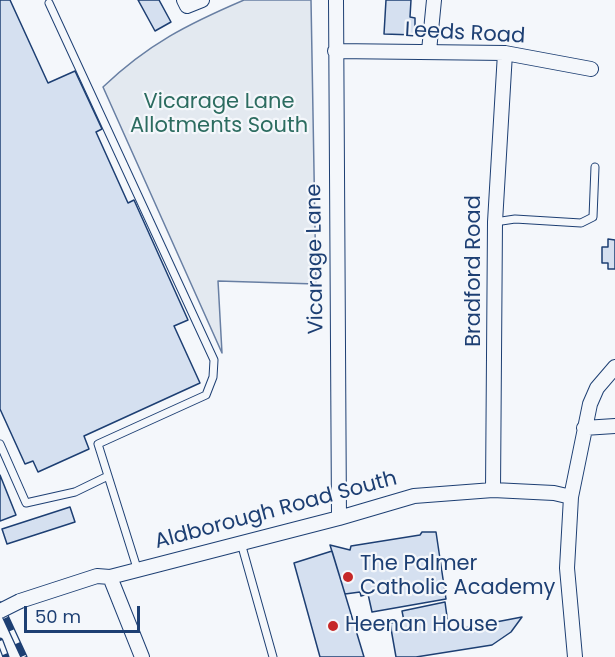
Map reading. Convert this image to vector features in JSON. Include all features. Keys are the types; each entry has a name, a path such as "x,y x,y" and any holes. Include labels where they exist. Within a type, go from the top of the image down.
{"street":[{"path":"184,0 187,6 202,0"},
{"name":"Vicarage Lane","path":"336,0 339,518"},
{"path":"429,51 434,0"},
{"name":"Leeds Road","path":"335,51 505,53 591,69"},
{"name":"Bradford Road","path":"493,490 495,222 505,53"},
{"path":"575,657 567,568 570,497 584,428 597,388 615,367"},
{"path":"584,428 615,426"},
{"name":"Aldborough Road South","path":"0,611 20,601 76,581 97,576 110,577 137,568 339,518 414,496 493,490 554,493 570,497"},
{"path":"110,577 142,657"}],"lane":[{"path":"49,3 214,360 213,376 206,395 98,444 137,568"},
{"path":"495,222 515,219 581,223 588,221 593,217 595,166"},
{"path":"0,444 26,503 75,492 108,476"},
{"path":"241,543 273,657"}],"green space":[{"name":"Vicarage Lane Allotments South","path":"244,0 311,0 316,284 218,281 222,353 103,87 136,59 169,36"}],"building":[{"path":"0,0 10,0 48,83 75,71 102,129 96,132 128,203 134,200 188,320 174,326 200,383 84,436 89,449 38,472 33,461 25,464 0,409"},
{"path":"138,0 159,0 171,22 155,31"},
{"path":"386,0 411,0 410,17 415,18 415,35 384,34"},
{"path":"608,239 615,240 615,269 608,269 608,263 602,263 602,247 608,247"},
{"path":"0,475 16,515 0,521"},
{"path":"70,507 75,522 7,544 2,529"},
{"path":"422,532 436,532 446,599 372,612 368,594 361,596 360,592 345,594 330,545 350,550 351,546 420,535"},
{"name":"Heenan House","path":"332,551 364,657 320,657 294,563"},
{"path":"445,602 449,631 522,617 511,632 492,645 416,657 396,657 390,623 404,621 402,611"}],"railway":[{"path":"0,605 24,657"},
{"path":"0,641 6,657"}],"place":[{"name":"The Palmer Catholic Academy","path":"348,577"},
{"name":"Heenan House","path":"333,626"}]}
